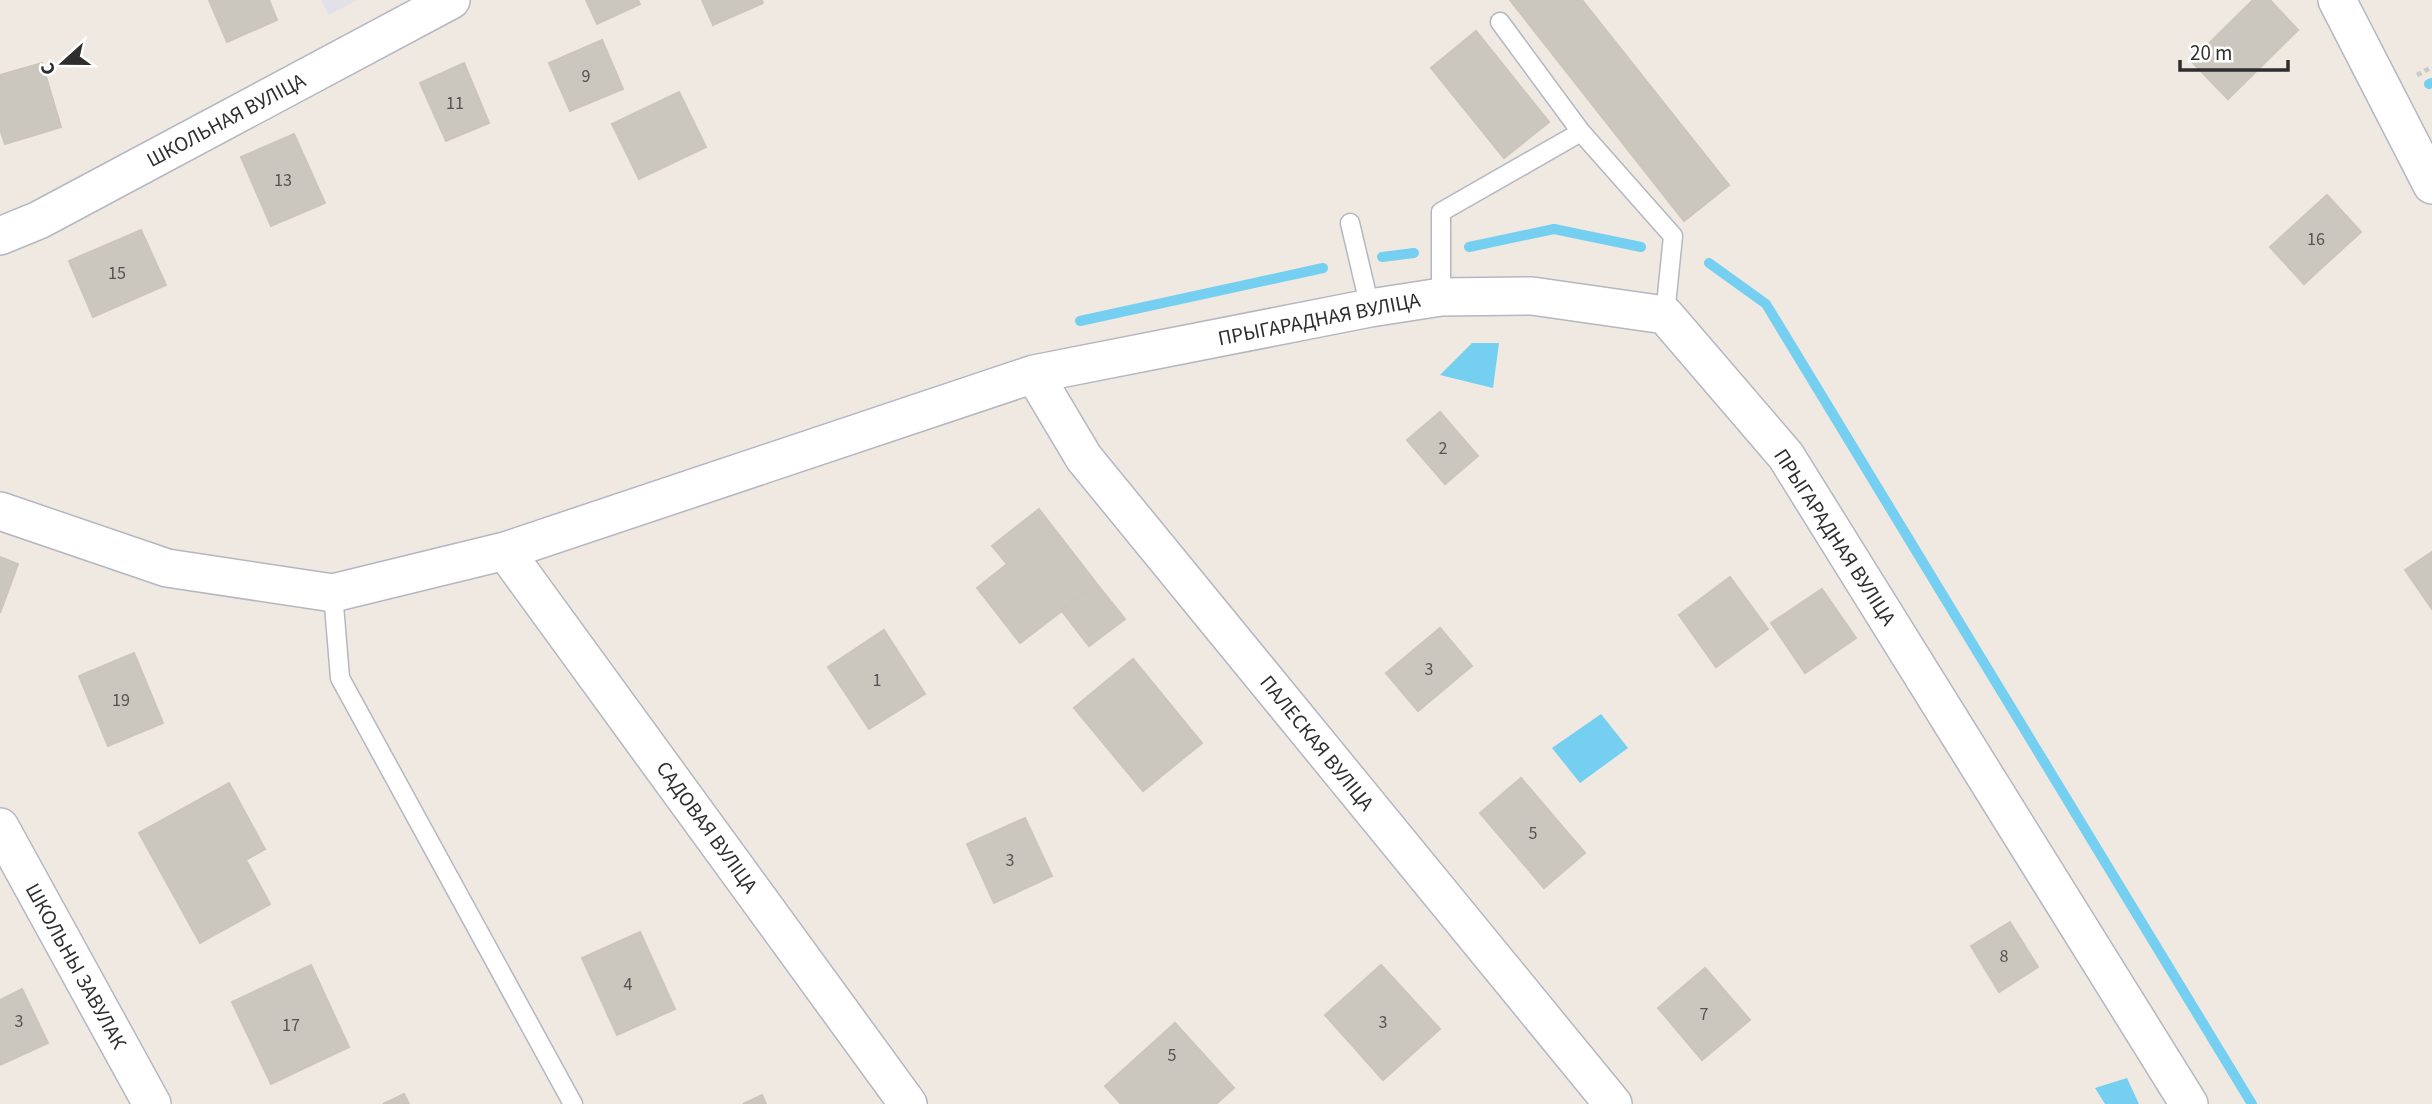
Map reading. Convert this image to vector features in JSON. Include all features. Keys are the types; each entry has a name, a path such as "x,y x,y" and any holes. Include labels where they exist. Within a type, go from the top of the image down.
{"street":[{"name":"ШКОЛЬНАЯ ВУЛІЦА","path":"0,236 39,220 451,0"},
{"path":"2337,0 2432,185"},
{"name":"ПРЫГАРАДНАЯ ВУЛІЦА","path":"333,593 505,551 1034,374 1370,308 1441,297 1532,296 1665,314 1786,456 2189,1104"},
{"name":"ПАЛЕСКАЯ ВУЛІЦА","path":"1034,374 1084,458 1613,1104"},
{"path":"0,511 167,568 333,593"},
{"name":"САДОВАЯ ВУЛІЦА","path":"505,551 908,1104"},
{"name":"ШКОЛЬНЫ ЗАВУЛАК","path":"0,827 152,1104"}],"lane":[{"path":"1500,22 1581,132 1674,236 1665,314"},
{"path":"1441,297 1441,212 1581,132"},
{"path":"1350,223 1370,308"},
{"path":"333,593 340,678 573,1104"}],"shaded area":[{"path":"321,0 357,0 329,15"}],"water":[{"path":"1472,343 1499,343 1493,388 1440,375"},
{"path":"1601,714 1628,748 1580,783 1552,748"},
{"path":"2127,1078 2139,1104 2105,1104 2095,1088"}],"building":[{"path":"209,0 269,0 277,20 227,42"},
{"path":"586,0 638,0 640,4 597,24"},
{"path":"702,0 762,0 763,3 713,25"},
{"path":"1510,0 1582,0 1729,185 1684,221"},
{"path":"2253,0 2270,0 2298,30 2228,99 2191,61"},
{"path":"1476,31 1549,122 1504,158 1431,68"},
{"path":"602,40 623,89 570,111 549,63"},
{"path":"42,63 61,127 5,144 0,129 0,75"},
{"path":"464,63 489,123 446,141 420,83"},
{"path":"679,92 706,147 639,179 612,124"},
{"path":"294,134 325,203 271,226 241,157"},
{"path":"2327,195 2361,232 2304,284 2270,247"},
{"path":"141,230 166,285 93,317 69,261"},
{"path":"1440,412 1478,456 1445,484 1407,440"},
{"path":"1039,509 1097,584 1020,643 977,588 1007,564 992,546"},
{"path":"2432,552 2432,609 2405,570"},
{"path":"0,557 18,564 0,613"},
{"path":"1730,577 1768,629 1716,667 1679,615"},
{"path":"1097,584 1125,619 1089,646 1061,610"},
{"path":"1822,589 1856,638 1805,673 1771,623"},
{"path":"1440,628 1472,666 1418,711 1386,673"},
{"path":"884,630 925,694 869,729 828,667"},
{"path":"134,653 163,723 108,746 79,676"},
{"path":"1133,659 1202,743 1143,791 1074,708"},
{"path":"1521,778 1585,853 1544,888 1480,813"},
{"path":"229,783 265,849 246,860 270,904 200,943 139,833"},
{"path":"1025,818 1052,876 994,903 967,844"},
{"path":"2010,922 2038,967 1999,992 1971,946"},
{"path":"640,932 675,1009 617,1035 582,958"},
{"path":"311,965 349,1047 271,1084 232,1002"},
{"path":"1381,965 1440,1029 1383,1080 1325,1015"},
{"path":"1705,968 1750,1020 1702,1060 1658,1008"},
{"path":"22,989 48,1043 0,1065 0,1000"},
{"path":"1175,1023 1234,1088 1216,1104 1121,1104 1105,1086"},
{"path":"404,1094 409,1104 383,1104"},
{"path":"762,1095 766,1104 743,1104"}],"waterway":[{"path":"1469,247 1554,229 1641,247"},
{"path":"1382,257 1414,253"},
{"path":"1709,263 1766,304 2252,1104"},
{"path":"1080,321 1323,268"}]}
